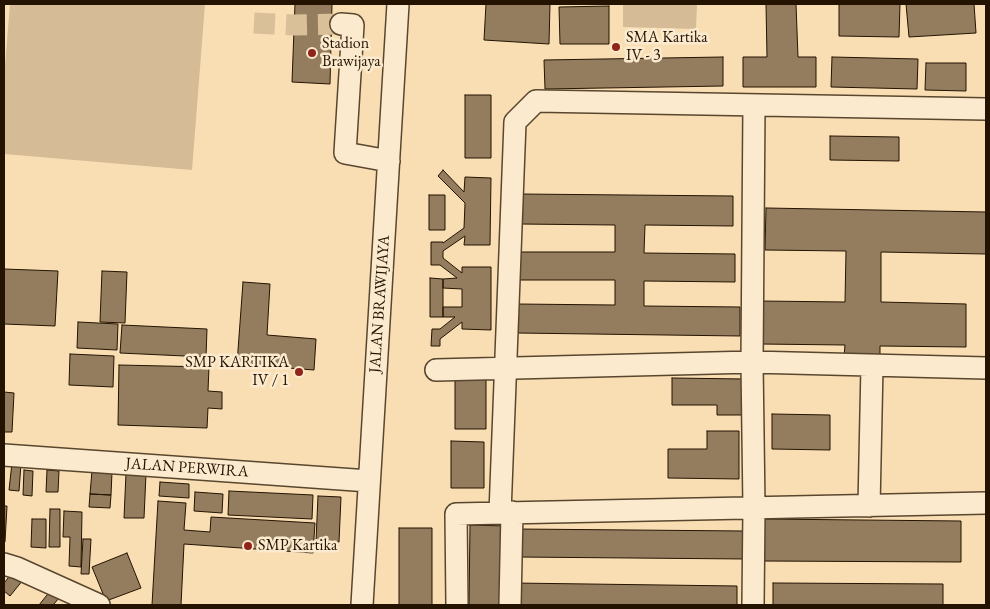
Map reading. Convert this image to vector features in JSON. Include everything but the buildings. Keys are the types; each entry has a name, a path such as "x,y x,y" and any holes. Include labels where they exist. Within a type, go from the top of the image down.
{"street":[{"name":"JALAN BRAWIJAYA","path":"362,605 398,4"},
{"path":"341,24 353,25 345,154 389,161"},
{"path":"510,605 506,513 506,367 515,122 536,101 986,109"},
{"path":"753,605 754,105"},
{"path":"436,370 752,362 986,368"},
{"path":"869,506 872,366"},
{"name":"JALAN PERWIRA","path":"4,455 369,481"},
{"path":"457,605 456,514 986,504"},
{"path":"4,564 18,568 99,605"}],"shaded area":[{"path":"10,4 205,4 192,170 4,154 4,78"},
{"path":"623,4 697,4 696,29 623,27"}],"tunnel":[{"path":"254,23 294,25 341,24"}],"place":[{"name":"SMA Kartika IV - 3","path":"616,47"},
{"name":"Stadion Brawijaya","path":"312,53"},
{"name":"SMP KARTIKA IV / 1","path":"299,372"},
{"name":"SMP Kartika","path":"248,546"}]}
